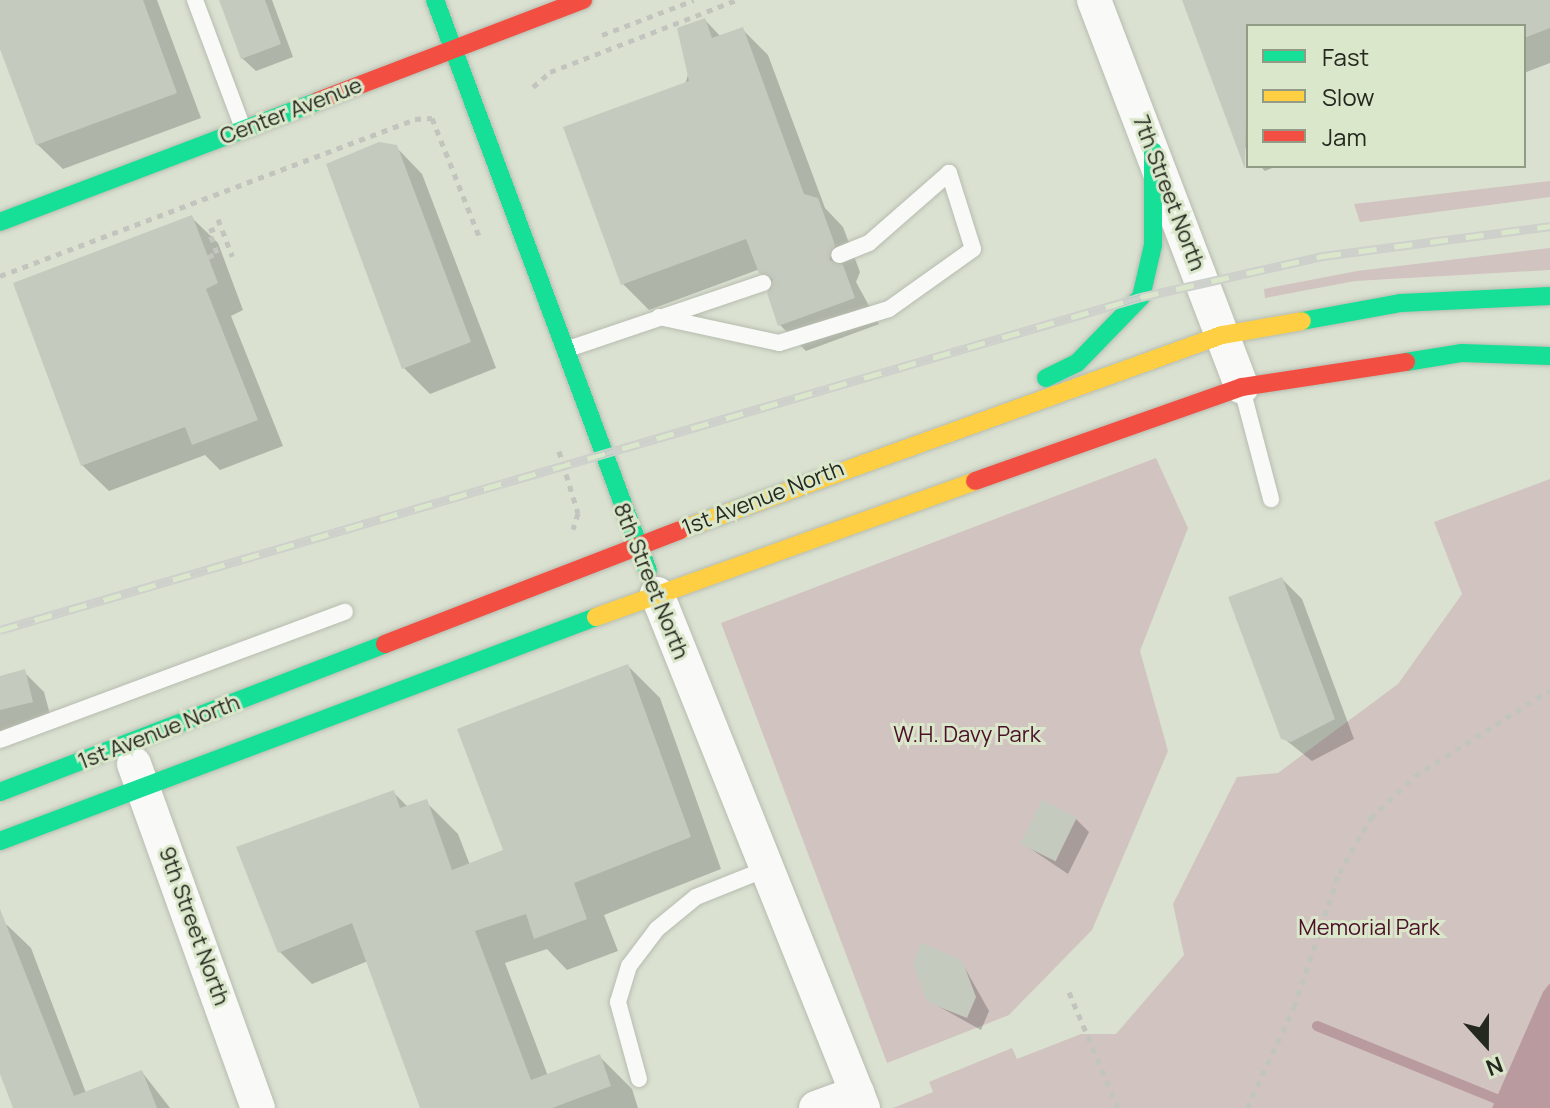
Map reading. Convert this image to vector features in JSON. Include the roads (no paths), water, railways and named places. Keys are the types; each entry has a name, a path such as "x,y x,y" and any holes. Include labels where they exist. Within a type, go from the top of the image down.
{"main road":[{"name":"8th Street North","path":"435,0 563,351 657,594"},
{"name":"Center Avenue","path":"0,222 583,0"},
{"path":"903,444 1077,363 1141,297 1153,245 1153,151"},
{"name":"1st Avenue North","path":"0,792 903,444 1222,335 1401,303 1550,296"},
{"name":"1st Avenue North","path":"0,841 657,594 1242,387 1462,353 1550,356"}],"street":[{"name":"7th Street North","path":"1094,0 1242,387"},
{"name":"8th Street North","path":"657,594 860,1100"},
{"name":"9th Street North","path":"127,744 258,1108"},
{"path":"816,1108 860,1100"}],"lane":[{"path":"195,0 244,129"},
{"path":"659,317 779,343 889,309 973,249 949,173 869,243 839,255"},
{"path":"563,351 763,283"},
{"path":"1242,387 1271,499"},
{"path":"0,740 345,612"},
{"path":"639,1079 618,1002 629,966 657,929 696,897 766,869"}],"waterway":[{"path":"1317,1026 1519,1108"}],"railway":[{"path":"0,630 1141,297 1323,256 1550,226"}],"park label":[{"name":"W.H. Davy Park","path":"967,735"},
{"name":"Memorial Park","path":"1369,928"}]}
